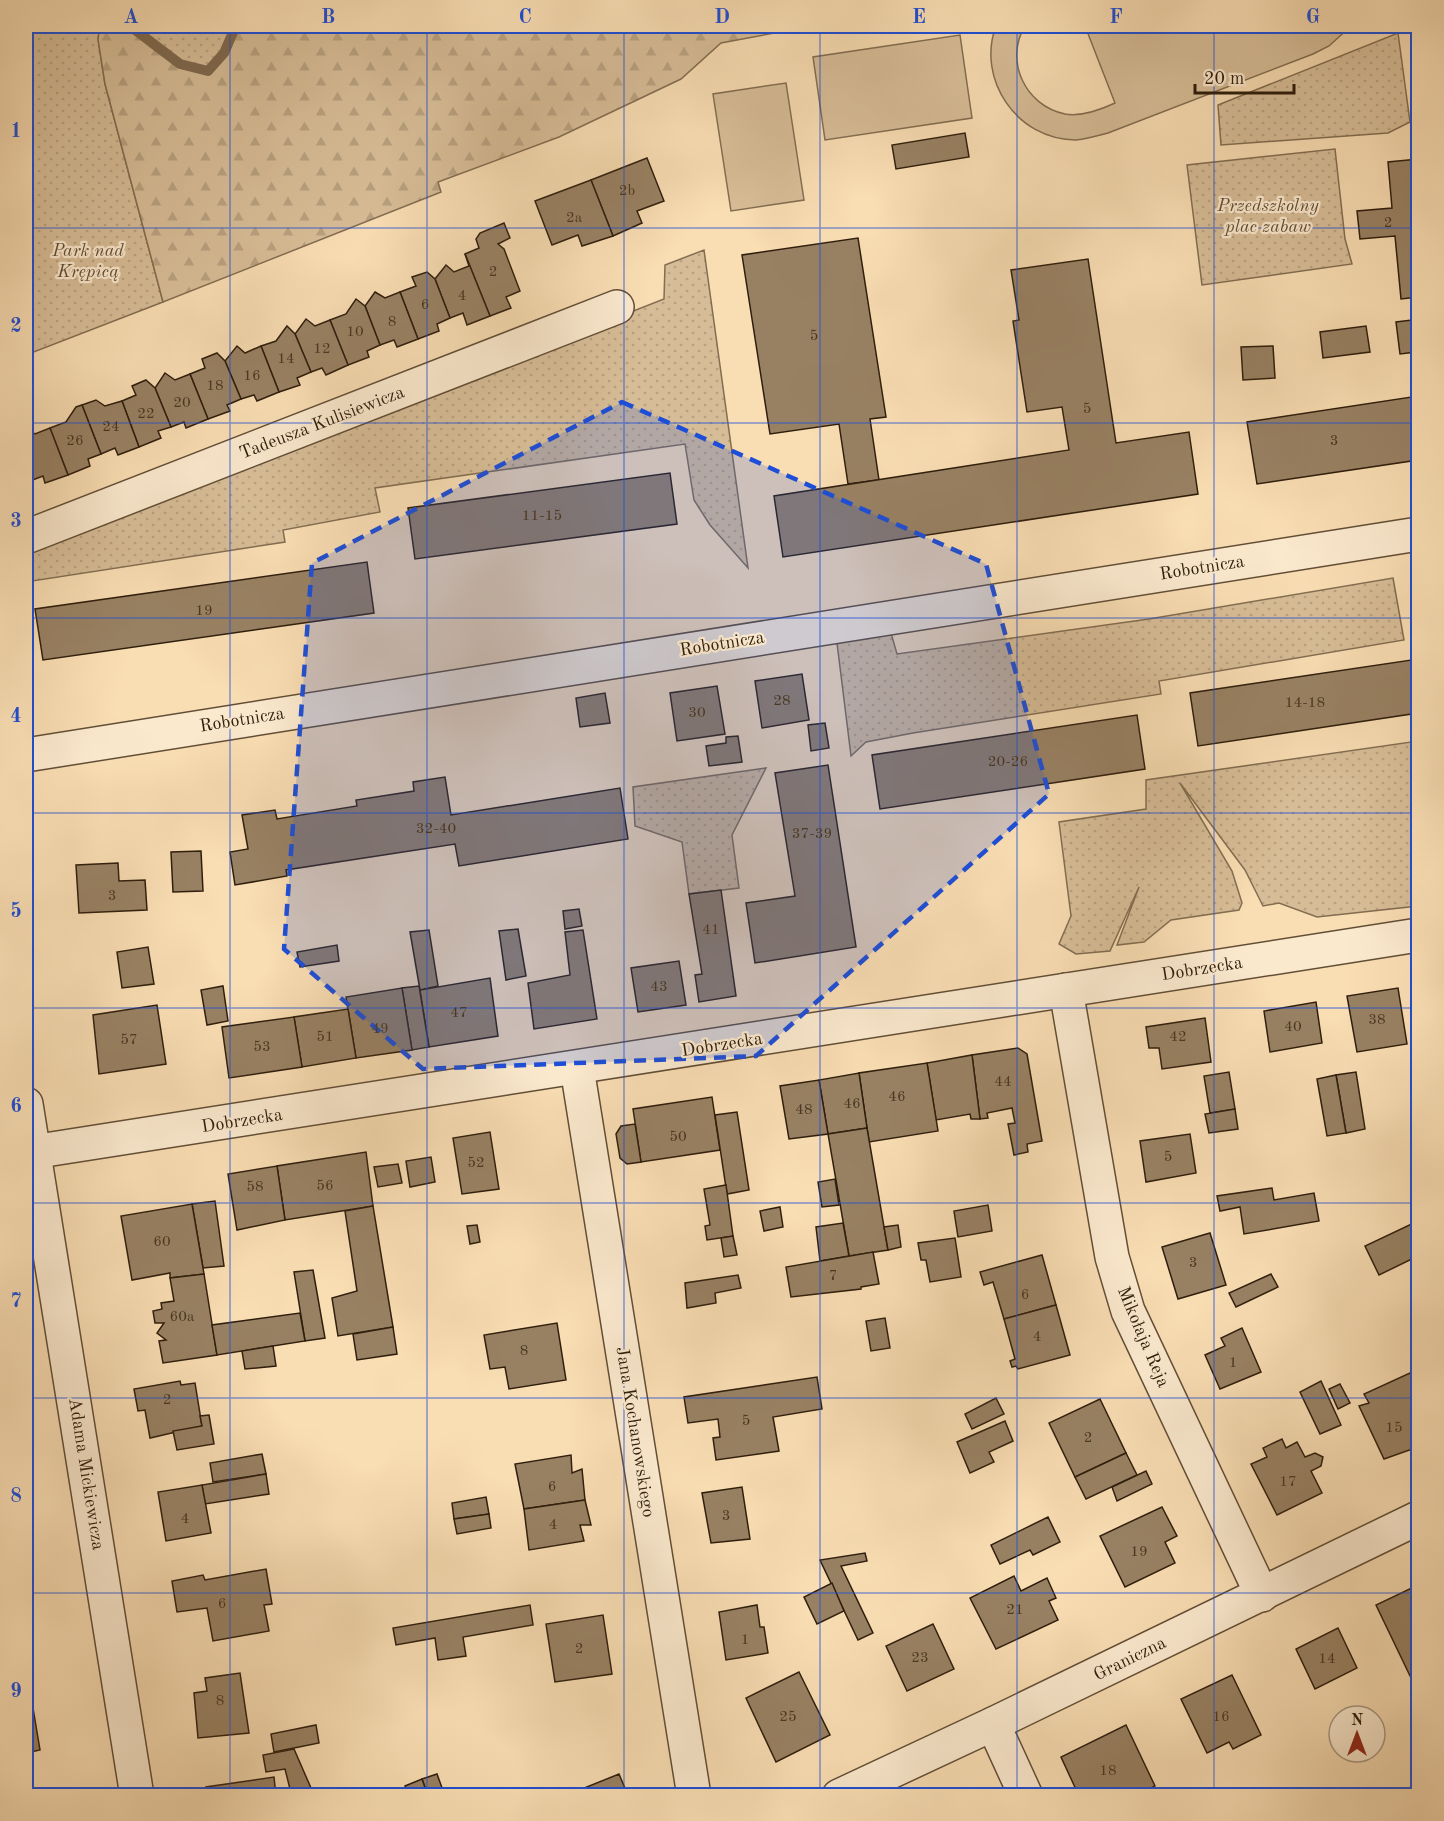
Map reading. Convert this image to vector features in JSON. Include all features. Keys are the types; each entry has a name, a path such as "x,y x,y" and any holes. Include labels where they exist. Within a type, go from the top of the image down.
{"street":[{"name":"Tadeusza Kulisiewicza","path":"26,537 617,306"},
{"name":"Robotnicza","path":"26,755 1419,534"},
{"name":"Dobrzecka","path":"29,1153 1419,934"},
{"name":"Mikołaja Reja","path":"1066,990 1112,1257 1128,1311 1262,1595"},
{"name":"Jana Kochanowskiego","path":"576,1068 694,1796"},
{"name":"Adama Mickiewicza","path":"26,1104 29,1153 57,1289 137,1796"},
{"name":"Graniczna","path":"839,1796 1419,1518"},
{"path":"993,1724 1026,1796"}],"highlighted area":[{"path":"622,402 986,564 1049,794 756,1056 423,1069 284,949 312,563"}],"green space":[{"name":"Park nad Krępicą","path":"26,26 100,26 98,39 105,84 163,302 26,355"},
{"path":"100,26 130,26 180,64 207,71 224,53 234,30 249,26 812,26 721,43 681,79 559,137 438,182 441,192 163,302 105,84 98,39"},
{"path":"130,26 249,26 234,30 224,53 208,71 180,64"},
{"path":"996,26 1025,26 1019,39 1017,53 1022,80 1029,92 1051,109 1065,114 1078,115 1115,103 1085,26 1351,26 1329,46 1313,54 1108,133 1076,140 1055,137 1036,130 1019,118 1006,103 997,85 992,66 991,46"},
{"path":"1398,33 1410,122 1388,133 1221,145 1218,105"},
{"path":"960,35 972,118 825,140 813,57"},
{"path":"786,83 804,200 731,211 713,94"},
{"name":"Przedszkolny plac zabaw","path":"1335,149 1345,239 1352,264 1202,285 1187,165"},
{"path":"704,250 748,568 710,525 694,500 685,444 375,488 380,512 283,530 285,542 26,582 26,550 664,299 665,265"},
{"path":"1393,578 1404,640 1159,681 1161,694 866,742 851,756 837,643 891,633 897,654 1149,619"},
{"path":"1418,741 1418,906 1317,917 1279,903 1263,906 1245,870 1180,783 1232,871 1242,903 1239,910 1171,920 1144,942 1117,945 1139,887 1110,951 1076,954 1059,944 1071,916 1059,822 1146,809 1146,780"},
{"path":"766,768 732,835 739,888 689,894 682,842 635,826 633,787"}],"building":[{"path":"965,133 969,157 896,169 892,145"},
{"path":"647,158 664,201 637,211 642,223 613,236 591,180"},
{"path":"1418,159 1418,297 1401,299 1395,236 1360,239 1357,211 1392,208 1388,162"},
{"path":"591,180 613,236 582,246 578,235 552,245 535,201"},
{"path":"504,223 510,238 498,244 504,249 520,291 506,297 511,308 490,316 465,254 479,248 476,239 480,233"},
{"path":"858,238 886,417 870,419 879,480 848,484 839,424 770,434 742,255"},
{"path":"465,254 490,316 467,325 463,313 450,318 435,279 446,265 454,272 469,266"},
{"path":"1088,259 1116,443 1189,432 1198,494 783,557 774,496 1069,450 1062,407 1027,412 1013,321 1019,320 1011,270"},
{"path":"427,272 435,279 450,318 437,324 439,331 418,339 400,292 416,286 412,277"},
{"path":"375,292 385,298 400,292 418,339 397,347 394,340 380,345 365,306"},
{"path":"356,299 365,306 380,345 367,351 369,357 348,365 330,320 346,314"},
{"path":"306,319 315,326 330,320 348,365 326,375 322,368 311,372 295,334"},
{"path":"1412,320 1416,352 1400,354 1396,322"},
{"path":"287,326 295,334 311,372 297,378 300,385 279,392 261,346 276,341"},
{"path":"1366,326 1370,352 1323,358 1320,332"},
{"path":"237,346 245,353 261,346 279,392 257,401 254,395 241,399 225,361"},
{"path":"1273,346 1275,378 1243,380 1241,347"},
{"path":"217,353 225,361 241,399 227,405 230,411 208,419 190,374 205,368 202,359"},
{"path":"165,373 175,380 190,374 208,419 186,428 184,422 171,427 155,388"},
{"path":"146,380 155,388 171,427 158,431 161,438 139,447 122,401 136,395 132,386"},
{"path":"1418,396 1418,460 1257,484 1247,422"},
{"path":"96,400 105,406 122,401 139,447 118,455 115,448 101,454 82,405"},
{"path":"82,405 101,454 88,459 90,466 68,475 50,428 66,422 76,407"},
{"path":"26,427 35,434 50,428 68,475 45,483 43,476 30,481 26,468"},
{"path":"26,468 30,481 26,483"},
{"path":"670,473 677,524 415,559 408,508"},
{"path":"367,562 374,613 43,660 35,609"},
{"path":"1418,659 1418,713 1198,746 1190,693"},
{"path":"802,674 809,720 762,728 755,681"},
{"path":"717,686 725,734 677,741 670,693"},
{"path":"605,693 610,723 580,727 576,698"},
{"path":"1137,715 1145,769 880,809 872,755"},
{"path":"825,723 829,748 811,751 808,725"},
{"path":"738,736 742,762 709,766 706,746 726,743 726,737"},
{"path":"828,765 856,947 755,963 746,903 795,896 775,773"},
{"path":"445,777 451,815 620,788 628,839 459,866 455,844 286,870 287,876 235,885 230,852 248,849 242,815 275,810 277,819 357,806 356,800 414,791 413,782"},
{"path":"201,851 203,891 173,892 171,852"},
{"path":"118,863 119,881 145,880 147,910 79,913 76,865"},
{"path":"721,890 736,996 699,1002 695,975 702,974 689,894"},
{"path":"579,909 582,926 565,929 563,911"},
{"path":"518,929 526,976 506,980 499,931"},
{"path":"429,930 438,986 420,990 410,932"},
{"path":"583,930 597,1019 534,1029 528,983 570,975 565,932"},
{"path":"337,945 339,961 300,967 297,952"},
{"path":"148,947 154,984 122,988 117,952"},
{"path":"679,961 686,1005 638,1012 631,968"},
{"path":"490,978 498,1036 429,1047 420,990"},
{"path":"223,986 228,1021 207,1025 201,990"},
{"path":"419,986 429,1047 412,1050 402,988"},
{"path":"402,988 412,1050 356,1058 346,997"},
{"path":"1398,988 1407,1044 1357,1052 1347,996"},
{"path":"1316,1002 1322,1043 1270,1052 1264,1011"},
{"path":"157,1005 166,1064 99,1074 93,1015"},
{"path":"348,1009 356,1058 302,1067 294,1017"},
{"path":"294,1017 302,1067 229,1078 222,1027"},
{"path":"1205,1018 1211,1062 1162,1069 1159,1048 1149,1048 1146,1027"},
{"path":"1018,1048 1027,1054 1042,1141 1027,1144 1028,1152 1014,1155 1008,1124 1015,1123 1012,1108 987,1113 988,1118 980,1119 972,1055"},
{"path":"972,1055 980,1119 971,1119 970,1114 936,1120 927,1063"},
{"path":"927,1063 938,1131 869,1142 859,1073"},
{"path":"1229,1072 1235,1109 1210,1113 1204,1076"},
{"path":"1356,1072 1365,1129 1346,1133 1336,1075"},
{"path":"859,1073 867,1128 828,1134 819,1080"},
{"path":"1336,1075 1346,1133 1327,1136 1317,1079"},
{"path":"819,1080 828,1134 789,1139 780,1086"},
{"path":"712,1097 720,1150 641,1162 633,1109"},
{"path":"1235,1109 1238,1129 1209,1133 1205,1114"},
{"path":"737,1112 749,1190 727,1194 715,1115"},
{"path":"635,1124 641,1162 627,1164 620,1158 616,1134 621,1126"},
{"path":"867,1128 888,1250 849,1256 828,1134"},
{"path":"490,1132 499,1189 462,1194 453,1138"},
{"path":"1190,1134 1196,1173 1146,1182 1140,1141"},
{"path":"366,1152 373,1206 285,1220 277,1166"},
{"path":"431,1157 435,1182 410,1187 406,1161"},
{"path":"398,1164 402,1183 378,1187 374,1167"},
{"path":"277,1166 285,1220 237,1230 228,1174"},
{"path":"835,1179 839,1205 822,1207 818,1182"},
{"path":"726,1185 733,1236 707,1240 705,1226 710,1225 704,1189"},
{"path":"1272,1188 1274,1200 1314,1193 1319,1221 1244,1234 1240,1207 1220,1211 1217,1196"},
{"path":"215,1201 224,1266 203,1268 192,1204"},
{"path":"192,1204 204,1274 170,1278 170,1273 132,1280 121,1216"},
{"path":"988,1205 992,1231 958,1237 954,1211"},
{"path":"373,1206 393,1327 338,1336 332,1298 357,1291 345,1211"},
{"path":"780,1207 783,1227 764,1231 760,1211"},
{"path":"1418,1221 1418,1256 1379,1275 1365,1246"},
{"path":"843,1223 849,1256 820,1261 816,1227"},
{"path":"477,1225 480,1242 470,1244 467,1226"},
{"path":"898,1225 901,1247 888,1250 884,1227"},
{"path":"1210,1233 1226,1285 1178,1299 1162,1247"},
{"path":"733,1236 737,1255 724,1257 721,1238"},
{"path":"955,1238 961,1277 930,1282 926,1260 921,1260 918,1243"},
{"path":"873,1252 879,1284 861,1287 861,1289 791,1297 786,1267"},
{"path":"1042,1255 1056,1305 1004,1319 993,1282 984,1285 980,1272"},
{"path":"313,1270 325,1338 305,1341 294,1272"},
{"path":"204,1274 217,1355 163,1363 159,1341 166,1340 157,1333 164,1323 155,1323 153,1311 162,1309 161,1303 174,1301 170,1278"},
{"path":"1271,1274 1278,1287 1236,1307 1229,1293"},
{"path":"738,1275 741,1288 715,1293 716,1303 687,1308 685,1283"},
{"path":"1056,1305 1070,1355 1018,1369 1016,1366 1012,1367 1010,1361 1015,1359 1004,1319"},
{"path":"300,1313 305,1341 217,1355 212,1325"},
{"path":"885,1318 890,1348 871,1351 866,1321"},
{"path":"557,1323 566,1380 509,1389 505,1367 490,1369 484,1335"},
{"path":"393,1327 397,1354 357,1360 353,1334"},
{"path":"1242,1328 1261,1372 1220,1389 1205,1355 1225,1346 1221,1338"},
{"path":"273,1346 276,1366 245,1369 242,1351"},
{"path":"1410,1373 1418,1390 1412,1394 1418,1408 1418,1447 1384,1459 1359,1406 1369,1403 1364,1394"},
{"path":"817,1377 822,1409 773,1417 779,1451 716,1460 713,1438 720,1437 718,1419 688,1423 684,1397"},
{"path":"180,1381 181,1385 195,1383 202,1426 150,1438 145,1410 138,1411 134,1389"},
{"path":"1321,1381 1341,1425 1320,1434 1300,1392"},
{"path":"1340,1384 1350,1403 1338,1409 1329,1389"},
{"path":"996,1398 1004,1414 972,1429 965,1414"},
{"path":"1100,1399 1126,1453 1075,1477 1049,1423"},
{"path":"209,1415 214,1444 177,1450 173,1431 202,1426 200,1416"},
{"path":"1005,1421 1013,1441 989,1452 994,1462 970,1473 957,1442"},
{"path":"1282,1439 1286,1448 1297,1442 1305,1457 1315,1453 1323,1457 1321,1466 1311,1471 1322,1493 1277,1515 1251,1464 1267,1457 1263,1448"},
{"path":"1126,1453 1137,1475 1086,1499 1075,1477"},
{"path":"262,1454 266,1474 213,1482 210,1463"},
{"path":"571,1455 572,1473 582,1469 585,1500 524,1509 515,1464"},
{"path":"1146,1471 1152,1484 1117,1501 1112,1487"},
{"path":"266,1474 269,1494 205,1504 202,1485"},
{"path":"202,1485 211,1533 166,1541 158,1492"},
{"path":"742,1487 750,1539 711,1543 702,1493"},
{"path":"486,1497 489,1514 454,1519 452,1503"},
{"path":"585,1500 591,1525 580,1525 584,1541 529,1550 524,1509"},
{"path":"1162,1507 1177,1536 1165,1542 1175,1563 1125,1587 1100,1536"},
{"path":"489,1514 491,1528 457,1534 454,1519"},
{"path":"1048,1517 1060,1542 1033,1555 1030,1550 1000,1564 991,1545"},
{"path":"865,1553 867,1561 841,1566 873,1633 858,1640 820,1560"},
{"path":"266,1569 272,1604 264,1605 269,1631 213,1641 207,1608 177,1612 172,1581 203,1575 205,1580"},
{"path":"1014,1576 1021,1591 1047,1578 1056,1598 1049,1601 1058,1620 996,1649 970,1598"},
{"path":"832,1583 844,1611 817,1624 804,1597"},
{"path":"1418,1585 1418,1677 1412,1680 1376,1605"},
{"path":"530,1605 533,1625 463,1637 466,1656 438,1660 435,1638 396,1645 393,1628"},
{"path":"757,1605 760,1627 764,1627 768,1653 726,1660 719,1612"},
{"path":"603,1615 612,1674 555,1682 546,1624"},
{"path":"933,1624 954,1669 907,1691 886,1646"},
{"path":"1338,1628 1357,1668 1315,1689 1296,1649"},
{"path":"26,1666 40,1750 26,1753"},
{"path":"799,1672 830,1735 776,1762 746,1698"},
{"path":"240,1673 249,1733 198,1738 194,1693 207,1691 205,1678"},
{"path":"1232,1675 1261,1735 1233,1749 1229,1742 1207,1753 1181,1699"},
{"path":"316,1725 319,1743 274,1752 271,1734"},
{"path":"1126,1725 1155,1786 1134,1796 1079,1796 1061,1757"},
{"path":"294,1749 311,1788 291,1793 285,1769 266,1772 263,1755"},
{"path":"437,1774 445,1796 428,1796 422,1779"},
{"path":"619,1774 627,1793 622,1796 567,1795"},
{"path":"274,1777 276,1796 207,1796 206,1787"},
{"path":"422,1779 428,1796 409,1796 405,1786"}],"waterway":[{"path":"130,26 180,64 208,71 224,53 234,30 249,26"}]}
